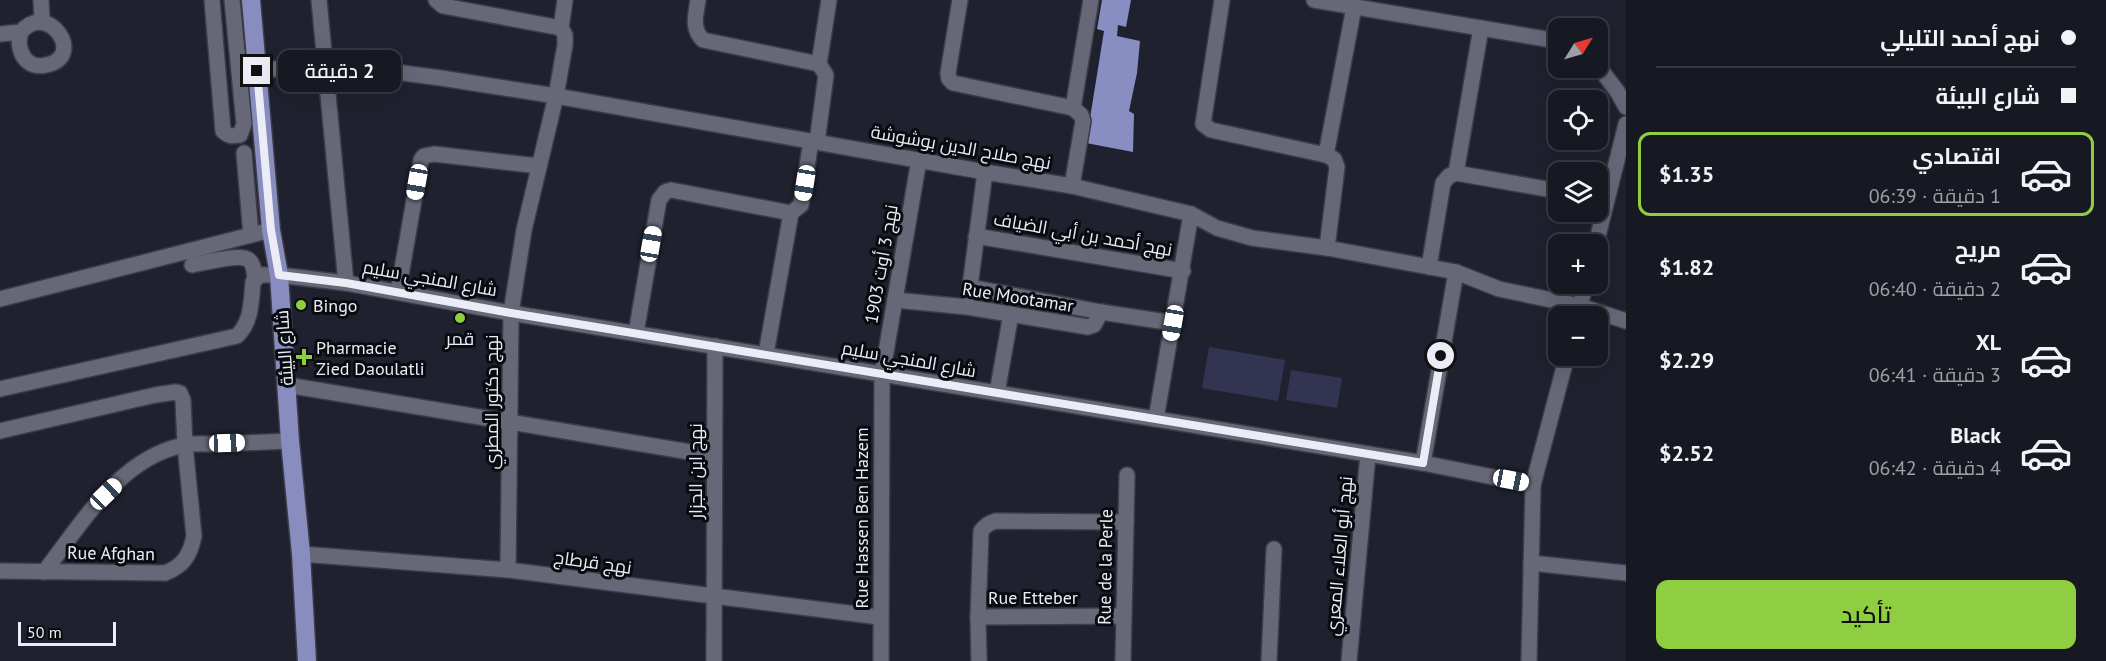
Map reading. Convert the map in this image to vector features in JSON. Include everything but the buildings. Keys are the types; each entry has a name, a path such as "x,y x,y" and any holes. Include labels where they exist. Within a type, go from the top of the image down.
{"main road":[{"name":"شارع البيئة","path":"251,0 271,230 279,275 307,661"}],"street":[{"path":"41,0 42,21"},
{"path":"212,0 223,131 233,136 240,135 244,124 232,0"},
{"path":"319,0 346,283"},
{"path":"436,0 443,6 561,28"},
{"name":"نهج دكتور المطري","path":"508,570 511,313 524,230 556,96 565,45 565,35 561,28 565,0"},
{"path":"698,0 694,26 697,34 703,40 819,64"},
{"path":"766,354 791,213 801,205 826,75 819,64 829,0"},
{"path":"960,0 948,73 949,79 953,83 1073,108 1081,115 1083,121 1072,186"},
{"path":"1073,108 1091,0"},
{"path":"1222,0 1203,124 1211,130 1326,155 1334,159 1337,167 1327,248"},
{"path":"1314,0 1548,39"},
{"path":"1326,155 1354,7"},
{"path":"42,21 57,27 64,41 62,52 51,64 45,66 32,64 23,57 18,45 21,32 30,24 42,21"},
{"path":"1456,173 1481,28"},
{"path":"0,34 21,32"},
{"name":"نهج صلاح الدين بوشوشة","path":"257,71 326,63 556,96 1072,186 1191,214 1217,228 1252,238 1327,248 1456,272 1499,290 1559,306"},
{"path":"1607,78 1626,107"},
{"path":"1608,183 1626,124"},
{"path":"244,153 251,235"},
{"path":"398,292 421,160 424,156 434,154 539,166"},
{"name":"نهج 3 أوت 1903","path":"882,375 919,160"},
{"path":"967,307 985,172"},
{"path":"1429,267 1443,183 1449,176 1456,173 1548,189"},
{"path":"636,333 659,200 665,192 671,190 791,213"},
{"path":"1156,419 1191,214"},
{"path":"0,299 271,230"},
{"name":"نهج أحمد بن أبي الضياف","path":"976,236 1183,271"},
{"path":"0,389 237,336 249,320 255,278 252,264 239,257 192,265"},
{"path":"1423,463 1456,272"},
{"name":"شارع المنجي سليم","path":"255,278 260,275 279,275 346,283 511,313 1423,463 1533,485"},
{"name":"Rue Mootamar","path":"895,300 967,307 1088,327 1094,325 1101,312 970,287"},
{"path":"1101,312 1173,323"},
{"path":"998,393 1011,314"},
{"name":"نهج صلاح الدين بوشوشة","path":"1608,317 1626,321"},
{"name":"نهج ابن الجزار","path":"714,661 715,346"},
{"path":"1529,661 1533,485 1564,366"},
{"name":"Rue Hassen Ben Hazem","path":"881,661 879,617 882,375"},
{"path":"287,385 714,456"},
{"name":"Rue Afghan","path":"0,431 176,392 180,393 183,400 194,536 187,560 177,568 165,573 0,571"},
{"path":"44,572 106,494 126,474 146,460 165,450 185,445 290,441"},
{"name":"نهج أبو العلاء المعري","path":"1349,661 1368,454"},
{"name":"Rue de la Perle","path":"1123,661 1127,475"},
{"path":"979,661 981,531 989,523 996,521 1126,522"},
{"path":"1269,661 1274,549"},
{"name":"نهج قرطاج","path":"301,554 508,570 879,617"},
{"path":"1531,562 1626,573"},
{"name":"Rue Etteber","path":"978,617 1123,616"}],"shaded area":[{"path":"1209,347 1285,360 1278,401 1202,388"},
{"path":"1291,370 1342,378 1337,408 1286,400"}],"place":[{"name":"Bingo","path":"301,305"},
{"name":"قمر","path":"460,318"},
{"name":"Pharmacie Zied Daoulatli","path":"304,357"}],"route":[{"path":"257,71 271,230 279,275 346,283 511,313 1423,463 1441,356"}]}
